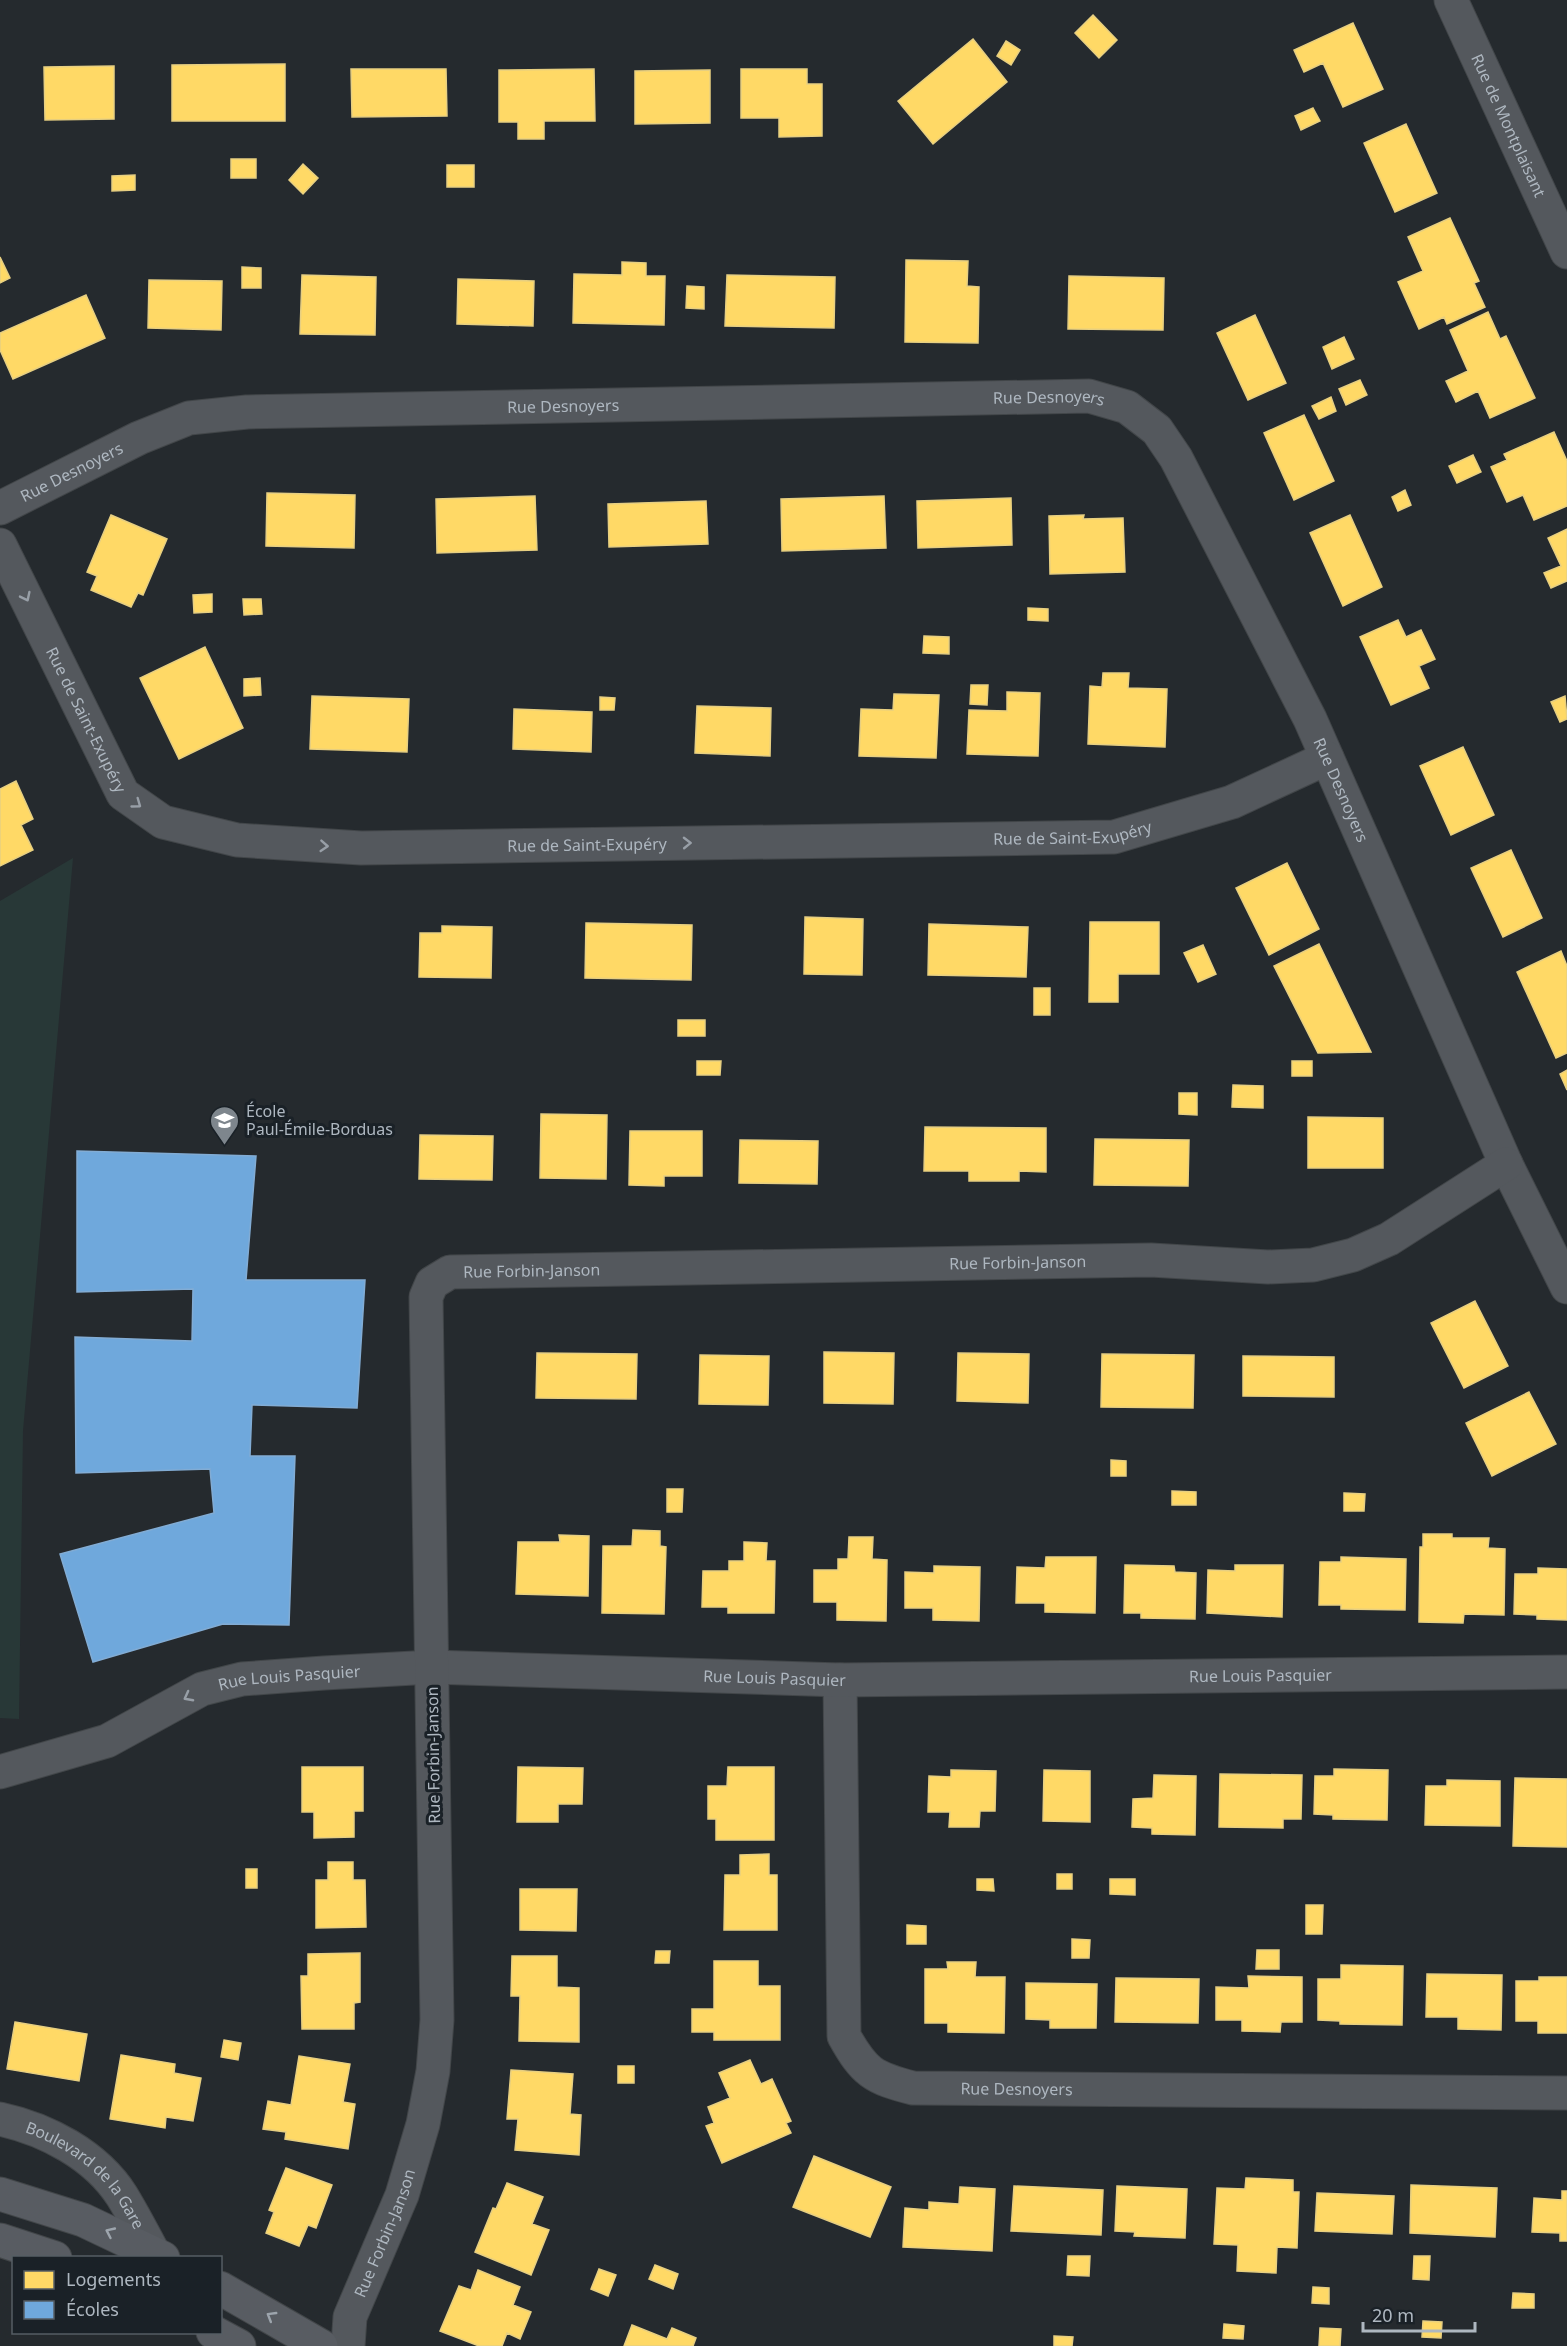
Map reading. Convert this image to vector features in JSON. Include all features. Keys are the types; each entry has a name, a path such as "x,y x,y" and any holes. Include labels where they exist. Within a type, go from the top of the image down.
{"street":[{"name":"Rue de Montplaisant","path":"1455,1 1567,252"},
{"name":"Rue Desnoyers","path":"0,508 139,438 189,418 247,412 1089,396 1127,407 1157,430 1176,458 1310,719 1506,1164 1567,1287"},
{"name":"Rue de Saint-Exupéry","path":"0,544 123,794 163,822 237,840 361,848 1114,837 1232,802 1327,758"},
{"name":"Rue Forbin-Janson","path":"348,2346 350,2317 402,2195 423,2124 433,2071 437,2020 426,1297 432,1283 450,1272 1151,1260 1268,1267 1313,1265 1353,1255 1389,1239 1506,1164"},
{"name":"Rue Louis Pasquier","path":"0,1772 107,1741 202,1689 242,1679 432,1668 840,1680 1567,1672"},
{"name":"Rue Desnoyers","path":"840,1680 844,2036 858,2061 883,2080 912,2088 1567,2094"},
{"name":"Boulevard de la Gare","path":"0,2120 15,2122 46,2134 74,2149 97,2166 121,2194 158,2255"},
{"name":"Boulevard de la Gare","path":"0,2194 83,2220 158,2255"},
{"path":"0,2240 49,2256"},
{"path":"222,2289 321,2346"},
{"path":"217,2334 239,2346"}],"shaded area":[{"path":"73,858 23,1431 19,1719 0,1718 0,901"}],"building: Logements":[{"path":"1093,15 1117,40 1099,58 1075,33"},
{"path":"1353,23 1383,89 1343,107 1323,63 1304,72 1294,50"},
{"path":"973,39 1007,82 933,144 898,101"},
{"path":"1006,41 1020,50 1011,65 997,56"},
{"path":"285,64 285,121 172,121 172,65"},
{"path":"114,66 114,119 45,120 44,67"},
{"path":"351,69 446,69 447,116 352,117"},
{"path":"594,69 595,121 544,121 544,139 518,139 518,122 499,122 499,70"},
{"path":"741,69 807,69 807,84 822,84 822,136 779,137 779,118 741,118"},
{"path":"710,70 710,123 635,124 635,71"},
{"path":"1313,108 1320,121 1301,130 1295,116"},
{"path":"1406,124 1437,193 1395,212 1364,143"},
{"path":"231,159 256,159 256,178 231,178"},
{"path":"303,164 318,178 303,194 289,180"},
{"path":"447,165 474,165 474,187 447,187"},
{"path":"135,175 135,190 112,191 112,176"},
{"path":"1450,218 1479,281 1474,283 1485,307 1447,324 1444,317 1419,329 1398,282 1423,271 1408,237"},
{"path":"0,257 10,278 0,283"},
{"path":"906,260 968,261 967,286 979,287 978,343 905,342"},
{"path":"622,262 646,263 646,276 665,276 664,325 573,323 574,274 622,275"},
{"path":"242,267 261,268 261,288 242,288"},
{"path":"302,275 376,277 375,335 300,334"},
{"path":"727,275 835,277 834,328 725,326"},
{"path":"1069,276 1164,278 1163,330 1068,329"},
{"path":"458,279 534,281 533,326 457,324"},
{"path":"149,280 222,281 221,330 148,328"},
{"path":"687,286 704,287 704,309 686,308"},
{"path":"86,295 105,338 13,379 0,350 0,333"},
{"path":"1488,312 1500,339 1506,336 1535,398 1490,418 1478,391 1456,402 1446,381 1468,371 1450,330"},
{"path":"1255,315 1286,383 1248,400 1217,333"},
{"path":"1344,337 1354,359 1332,369 1323,347"},
{"path":"1360,380 1367,395 1346,405 1339,389"},
{"path":"1331,397 1336,411 1319,419 1312,406"},
{"path":"1304,415 1334,481 1294,500 1264,433"},
{"path":"1554,432 1567,461 1567,506 1534,520 1523,495 1507,502 1491,467 1507,460 1504,454"},
{"path":"1473,455 1481,472 1457,483 1449,466"},
{"path":"1405,490 1411,505 1398,511 1392,497"},
{"path":"267,493 355,495 354,548 266,546"},
{"path":"535,496 537,550 437,553 436,499"},
{"path":"884,496 886,548 782,551 781,499"},
{"path":"1011,498 1012,545 918,548 917,501"},
{"path":"706,501 708,544 609,547 608,504"},
{"path":"111,515 167,539 143,595 138,593 131,607 91,590 97,576 87,572"},
{"path":"1084,515 1083,519 1123,518 1125,572 1050,574 1049,516"},
{"path":"1350,515 1382,587 1343,606 1310,533"},
{"path":"1567,529 1567,581 1551,588 1544,573 1561,566 1548,538"},
{"path":"212,594 212,612 194,613 193,595"},
{"path":"243,599 261,599 262,614 244,615"},
{"path":"1028,608 1048,609 1048,621 1028,620"},
{"path":"1398,620 1406,637 1421,630 1435,659 1419,666 1429,688 1391,705 1360,637"},
{"path":"924,636 949,637 949,654 923,653"},
{"path":"205,647 243,728 179,759 140,678"},
{"path":"1103,673 1129,673 1128,688 1167,689 1165,747 1088,744 1090,686 1102,687"},
{"path":"260,678 261,695 244,696 244,679"},
{"path":"971,685 988,685 987,705 970,704"},
{"path":"1007,692 1040,693 1038,756 967,754 969,710 1007,711"},
{"path":"894,694 939,695 936,758 859,756 861,709 893,710"},
{"path":"312,696 409,699 407,752 310,749"},
{"path":"1565,696 1567,719 1560,722 1551,702"},
{"path":"600,697 615,698 614,710 600,710"},
{"path":"697,706 771,708 770,756 695,753"},
{"path":"514,709 592,712 591,752 513,749"},
{"path":"1463,747 1494,815 1451,835 1420,766"},
{"path":"16,781 33,819 21,825 33,850 0,866 0,789"},
{"path":"1511,850 1542,918 1503,937 1471,868"},
{"path":"1287,863 1319,929 1269,955 1236,888"},
{"path":"805,917 863,919 862,975 804,974"},
{"path":"1090,922 1159,922 1159,974 1118,974 1118,1002 1089,1002"},
{"path":"586,923 692,925 691,980 585,978"},
{"path":"929,924 1028,927 1026,977 928,975"},
{"path":"442,926 492,927 491,978 419,977 420,933 442,933"},
{"path":"1319,944 1371,1052 1318,1053 1274,966"},
{"path":"1203,945 1216,974 1198,982 1184,953"},
{"path":"1561,951 1567,966 1567,1053 1556,1058 1517,972"},
{"path":"1034,988 1050,988 1050,1015 1034,1015"},
{"path":"678,1020 705,1020 705,1036 678,1036"},
{"path":"697,1061 721,1061 720,1075 697,1075"},
{"path":"1292,1061 1312,1061 1312,1076 1292,1076"},
{"path":"1567,1070 1567,1090 1560,1074"},
{"path":"1233,1085 1263,1086 1263,1108 1232,1107"},
{"path":"1179,1093 1197,1093 1197,1115 1179,1114"},
{"path":"541,1114 607,1115 606,1179 540,1178"},
{"path":"1308,1117 1383,1118 1383,1168 1308,1168"},
{"path":"925,1127 1046,1128 1046,1172 1019,1171 1019,1181 969,1181 969,1171 924,1171"},
{"path":"630,1131 702,1131 702,1176 664,1176 664,1186 629,1185"},
{"path":"420,1135 493,1136 492,1180 419,1179"},
{"path":"1095,1139 1189,1140 1188,1186 1094,1185"},
{"path":"740,1140 818,1141 817,1184 739,1183"},
{"path":"1475,1301 1508,1366 1464,1388 1431,1323"},
{"path":"824,1352 894,1353 893,1404 824,1403"},
{"path":"537,1353 637,1354 636,1399 536,1398"},
{"path":"958,1353 1029,1354 1028,1403 957,1401"},
{"path":"1102,1354 1194,1355 1193,1408 1101,1407"},
{"path":"700,1355 769,1356 768,1405 699,1404"},
{"path":"1243,1356 1334,1357 1334,1397 1243,1396"},
{"path":"1529,1392 1556,1444 1492,1476 1466,1423"},
{"path":"1111,1460 1126,1461 1126,1476 1111,1476"},
{"path":"667,1489 683,1489 682,1512 667,1512"},
{"path":"1172,1491 1196,1492 1196,1505 1172,1505"},
{"path":"1344,1493 1365,1494 1364,1511 1344,1511"},
{"path":"633,1530 660,1531 660,1546 666,1547 664,1614 602,1613 603,1546 632,1546"},
{"path":"1423,1534 1452,1534 1452,1538 1489,1538 1488,1548 1505,1549 1504,1615 1464,1614 1463,1623 1419,1622 1420,1547 1423,1547"},
{"path":"559,1535 589,1536 588,1596 516,1594 518,1542 560,1542"},
{"path":"849,1537 873,1537 872,1559 887,1560 886,1621 837,1620 837,1602 814,1602 814,1570 838,1570 838,1559 848,1559"},
{"path":"744,1542 767,1543 766,1561 775,1561 774,1613 728,1613 728,1607 702,1607 703,1571 729,1571 729,1561 744,1561"},
{"path":"1046,1557 1096,1557 1095,1613 1045,1612 1045,1603 1016,1603 1017,1567 1045,1568"},
{"path":"1341,1557 1406,1559 1405,1610 1341,1609 1341,1605 1319,1605 1320,1562 1341,1562"},
{"path":"1125,1565 1174,1566 1175,1572 1196,1573 1195,1619 1141,1618 1141,1613 1124,1613"},
{"path":"1235,1565 1283,1565 1282,1617 1207,1613 1208,1570 1235,1571"},
{"path":"934,1566 980,1567 979,1621 933,1620 933,1608 905,1608 905,1572 934,1573"},
{"path":"1538,1568 1567,1569 1567,1620 1537,1619 1537,1615 1514,1614 1515,1574 1538,1574"},
{"path":"302,1767 363,1767 363,1811 354,1811 354,1837 314,1838 314,1812 302,1812"},
{"path":"518,1767 583,1768 582,1804 558,1804 558,1822 517,1822"},
{"path":"728,1767 774,1767 774,1840 716,1840 716,1819 708,1819 708,1786 727,1786"},
{"path":"1334,1769 1388,1770 1387,1820 1333,1819 1333,1815 1314,1814 1315,1776 1334,1776"},
{"path":"951,1770 996,1771 995,1811 980,1811 979,1827 949,1827 950,1812 928,1812 929,1776 951,1777"},
{"path":"1044,1770 1090,1771 1090,1822 1043,1821"},
{"path":"1220,1774 1302,1775 1301,1819 1283,1819 1283,1828 1219,1827"},
{"path":"1154,1775 1196,1776 1195,1835 1152,1834 1152,1828 1132,1827 1133,1799 1153,1798"},
{"path":"1515,1778 1567,1779 1567,1847 1513,1846"},
{"path":"1447,1780 1500,1781 1500,1826 1425,1825 1426,1786 1447,1786"},
{"path":"769,1854 769,1875 777,1875 777,1930 724,1930 725,1875 740,1875 740,1855"},
{"path":"328,1862 353,1862 353,1880 365,1880 366,1927 316,1928 316,1880 328,1880"},
{"path":"246,1869 257,1869 257,1888 246,1888"},
{"path":"1057,1874 1072,1874 1072,1889 1057,1889"},
{"path":"977,1879 993,1879 994,1891 977,1890"},
{"path":"1110,1879 1135,1879 1135,1895 1110,1894"},
{"path":"520,1889 577,1889 576,1931 520,1930"},
{"path":"1306,1905 1323,1905 1322,1934 1306,1934"},
{"path":"907,1925 926,1926 926,1944 907,1944"},
{"path":"1072,1939 1090,1940 1089,1958 1072,1958"},
{"path":"1257,1950 1279,1950 1279,1969 1256,1969"},
{"path":"656,1951 670,1951 669,1963 655,1963"},
{"path":"360,1953 360,2002 354,2003 354,2029 302,2029 301,1976 308,1976 308,1954"},
{"path":"512,1956 557,1956 557,1987 579,1988 579,2042 519,2041 520,1996 511,1996"},
{"path":"714,1961 758,1961 758,1986 780,1986 780,2040 714,2040 714,2032 692,2032 692,2009 714,2009"},
{"path":"947,1962 976,1962 975,1977 1005,1977 1004,2033 948,2032 948,2023 925,2023 925,1969 948,1969"},
{"path":"1341,1965 1403,1966 1402,2025 1340,2024 1340,2021 1318,2020 1318,1979 1341,1979"},
{"path":"1427,1974 1502,1975 1501,2030 1458,2029 1458,2017 1426,2017"},
{"path":"1248,1976 1302,1977 1302,2022 1281,2022 1280,2032 1242,2031 1242,2020 1216,2020 1216,1987 1249,1988"},
{"path":"1539,1977 1567,1977 1567,2033 1538,2033 1538,2021 1516,2021 1516,1981 1539,1981"},
{"path":"1116,1978 1199,1979 1198,2023 1115,2022"},
{"path":"1026,1983 1097,1984 1096,2028 1050,2028 1050,2020 1026,2019"},
{"path":"15,2022 87,2034 79,2081 7,2069"},
{"path":"224,2040 241,2043 238,2060 221,2057"},
{"path":"121,2055 175,2064 174,2073 201,2078 193,2121 166,2117 165,2128 110,2119"},
{"path":"299,2056 350,2064 343,2102 355,2104 348,2149 285,2139 286,2132 263,2129 268,2101 291,2105"},
{"path":"750,2060 761,2084 772,2079 791,2121 786,2123 791,2133 722,2163 706,2126 714,2123 708,2107 730,2098 719,2073"},
{"path":"618,2066 634,2066 634,2083 618,2083"},
{"path":"511,2070 573,2074 570,2114 581,2115 579,2155 515,2150 518,2119 507,2119"},
{"path":"814,2156 891,2187 870,2237 793,2207"},
{"path":"286,2168 332,2185 316,2228 308,2225 299,2246 266,2233 274,2212 269,2210"},
{"path":"1246,2178 1293,2180 1293,2192 1299,2192 1297,2248 1277,2247 1276,2273 1237,2271 1238,2245 1214,2244 1217,2188 1245,2189"},
{"path":"507,2183 543,2197 532,2224 549,2230 531,2275 475,2252 493,2208 496,2209"},
{"path":"1411,2185 1497,2188 1495,2237 1410,2233"},
{"path":"1014,2186 1103,2190 1101,2235 1011,2231"},
{"path":"1117,2186 1187,2189 1185,2238 1134,2236 1135,2232 1115,2231"},
{"path":"960,2187 995,2189 992,2251 903,2247 905,2208 929,2210 929,2202 959,2204"},
{"path":"1562,2191 1567,2191 1567,2241 1560,2241 1560,2233 1532,2232 1534,2198 1562,2200"},
{"path":"1317,2193 1394,2196 1392,2234 1315,2231"},
{"path":"1068,2256 1090,2256 1089,2276 1067,2275"},
{"path":"1414,2256 1430,2256 1429,2280 1413,2279"},
{"path":"655,2265 678,2274 673,2289 649,2279"},
{"path":"599,2269 616,2275 608,2296 591,2289"},
{"path":"478,2270 520,2287 513,2305 531,2312 520,2339 507,2333 502,2346 479,2346 440,2331 459,2286 471,2290"},
{"path":"1313,2287 1329,2288 1329,2304 1312,2303"},
{"path":"1513,2293 1534,2294 1534,2308 1512,2308"},
{"path":"1423,2321 1442,2322 1441,2338 1422,2337"},
{"path":"1224,2324 1244,2326 1243,2339 1223,2338"},
{"path":"632,2325 667,2339 672,2328 696,2338 693,2346 624,2346"},
{"path":"1320,2328 1341,2329 1340,2346 1319,2346"},
{"path":"1054,2336 1073,2337 1072,2346 1054,2346"}],"building: Écoles":[{"path":"77,1151 256,1156 246,1280 365,1280 357,1408 252,1405 250,1456 295,1456 289,1625 223,1624 93,1662 60,1554 214,1513 210,1469 76,1473 75,1337 192,1341 193,1289 77,1292"}],"place":[{"name":"École Paul-Émile-Borduas","path":"225,1146"}]}
